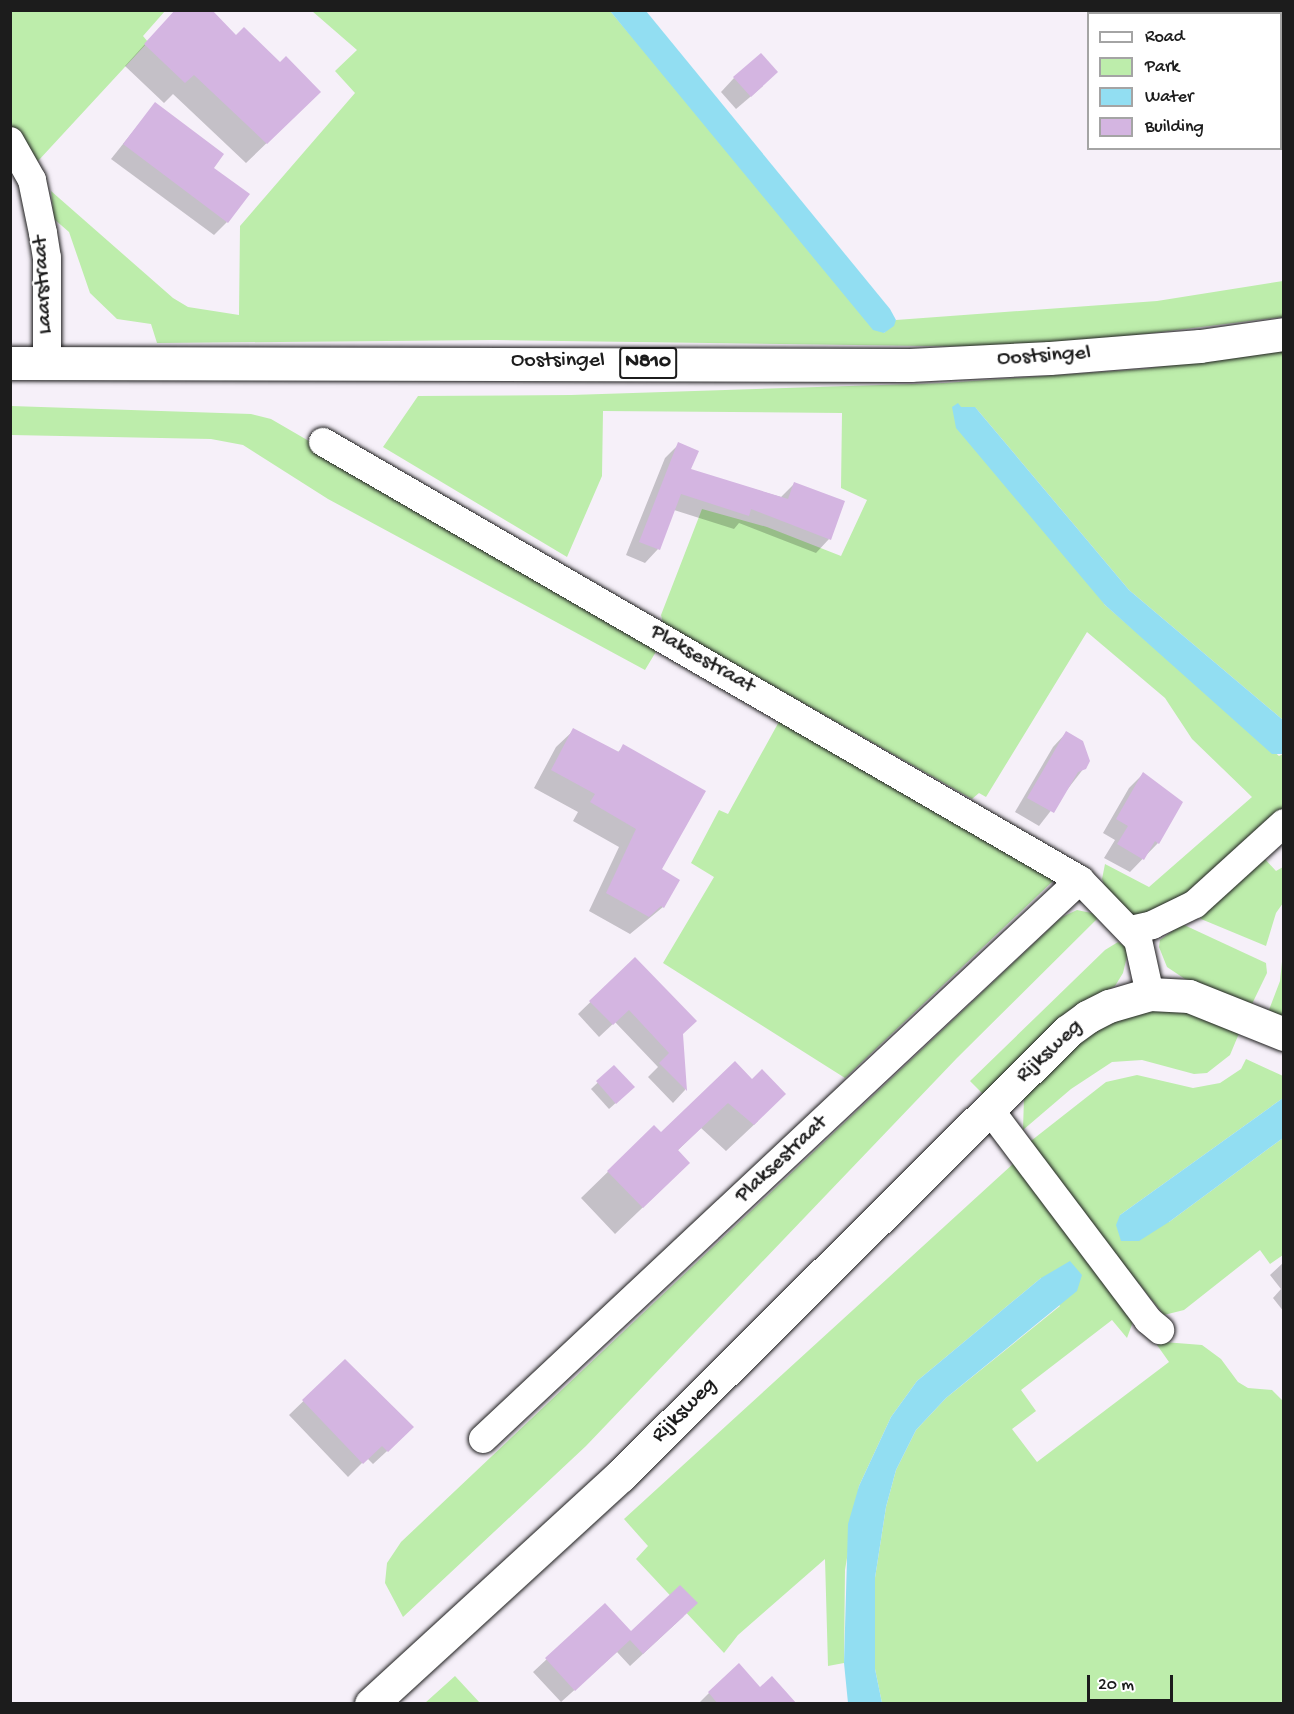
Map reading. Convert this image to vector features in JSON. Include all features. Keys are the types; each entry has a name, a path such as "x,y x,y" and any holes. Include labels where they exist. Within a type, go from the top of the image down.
{"main road":[{"name":"Oostsingel","path":"10,363 910,365 1062,357 1284,334"},
{"name":"Rijksweg","path":"371,1704 620,1476 1087,1017 1109,1006 1150,994 1189,996 1284,1034"}],"street":[{"name":"Laarstraat","path":"10,141 32,180 43,232 47,258 47,364"},
{"name":"Plaksestraat","path":"322,442 1080,880 1131,930 1138,940 1150,994"},
{"path":"1131,930 1152,925 1195,904 1284,823"},
{"name":"Plaksestraat","path":"483,1439 1080,880"},
{"path":"990,1110 1148,1320 1160,1330"}],"green space":[{"path":"10,11 165,11 143,36 148,42 38,161 11,129"},
{"path":"312,11 610,11 884,333 896,320 1157,301 1283,281 1283,317 1104,339 1002,347 495,340 157,343 151,324 117,319 90,293 69,232 54,219 51,191 173,298 188,307 239,315 240,226 355,93 335,71 357,50"},
{"path":"1283,349 1283,720 1129,590 975,407 1105,605 1279,756 1283,754 1283,811 1179,904 1135,916 1106,890 1102,879 1105,864 1149,887 1252,797 1192,739 1165,698 1087,632 986,797 979,793 972,799 663,623 661,615 702,509 767,527 841,556 867,500 841,488 842,413 603,411 602,476 567,557 383,447 418,396 571,395 944,383 1144,369"},
{"path":"11,406 251,414 271,419 660,645 645,670 328,499 243,445 211,439 11,435"},
{"path":"781,718 1054,880 845,1078 663,963 714,877 691,863 719,810 728,814"},
{"path":"1263,857 1276,871 1283,867 1283,903 1276,913 1266,946 1201,919 1200,915"},
{"path":"1077,910 1101,915 957,1058 586,1446 403,1617 385,1583 387,1563 401,1542 1062,917"},
{"path":"1182,924 1266,963 1267,973 1252,1004 1185,979 1167,967 1159,947 1160,940"},
{"path":"1118,942 1126,947 1128,952 1123,973 1115,986 1082,1003 984,1095 970,1081 1105,950"},
{"path":"1283,952 1283,1017 1269,1010 1280,981"},
{"path":"1145,1010 1190,1013 1240,1031 1230,1055 1207,1073 1194,1074 1142,1060 1112,1062 1071,1089 1023,1130 1024,1097 1069,1049 1105,1023"},
{"path":"1246,1059 1283,1076 1283,1098 1120,1215 1169,1222 1283,1138 1283,1255 1270,1264 1260,1250 1184,1310 1164,1315 1027,1144 1106,1082 1137,1075 1193,1088 1220,1083 1241,1069"},
{"path":"1014,1163 1134,1319 1127,1338 1112,1320 1021,1390 1036,1411 1012,1429 1037,1462 1169,1362 1157,1345 1164,1342 1202,1345 1221,1359 1238,1382 1248,1388 1272,1390 1283,1401 1283,1703 882,1703 875,1669 875,1578 886,1507 896,1470 916,1430 946,1398 1060,1306 1041,1278 917,1381 891,1417 859,1486 845,1570 844,1663 828,1666 825,1559 738,1635 724,1653 636,1559 648,1546 624,1519"},
{"path":"455,1676 480,1703 425,1703"}],"water":[{"path":"610,11 646,11 890,309 896,320 894,326 884,333 873,330"},
{"path":"958,403 961,407 975,407 1129,590 1283,720 1283,754 1272,754 1105,605 956,428 952,407"},
{"path":"1283,1098 1283,1138 1169,1222 1139,1241 1121,1241 1116,1225 1120,1215"},
{"path":"1070,1261 1082,1275 1077,1291 946,1398 916,1430 896,1470 886,1507 875,1578 875,1669 882,1703 848,1703 844,1663 848,1524 859,1486 891,1417 917,1381 1041,1278"}],"building":[{"path":"175,10 212,10 236,35 244,27 280,62 286,56 321,92 267,144 194,75 185,83 144,44"},
{"path":"761,53 778,72 751,97 733,77"},
{"path":"155,102 224,154 214,168 250,194 228,223 123,144"},
{"path":"678,442 699,451 691,469 788,499 794,482 845,501 831,540 751,509 749,516 681,494 660,550 639,542"},
{"path":"573,728 619,752 623,744 706,791 662,869 680,880 664,908 661,906 649,917 606,893 636,829 590,802 595,794 551,770"},
{"path":"1066,731 1083,741 1090,761 1086,769 1078,772 1054,813 1027,798"},
{"path":"1143,772 1183,802 1159,844 1155,841 1144,860 1117,844 1128,826 1116,819"},
{"path":"635,957 697,1021 683,1034 687,1091 659,1063 669,1053 629,1010 613,1025 589,1001"},
{"path":"735,1061 752,1079 762,1069 786,1094 754,1125 728,1103 678,1150 690,1163 643,1208 607,1171 654,1125 661,1132"},
{"path":"614,1065 635,1087 616,1104 596,1081"},
{"path":"345,1359 414,1427 388,1452 382,1446 363,1464 302,1400"},
{"path":"680,1585 698,1603 643,1654 630,1640 575,1691 545,1658 605,1603 631,1631"},
{"path":"739,1663 760,1687 772,1676 797,1704 718,1704 708,1692"}]}
